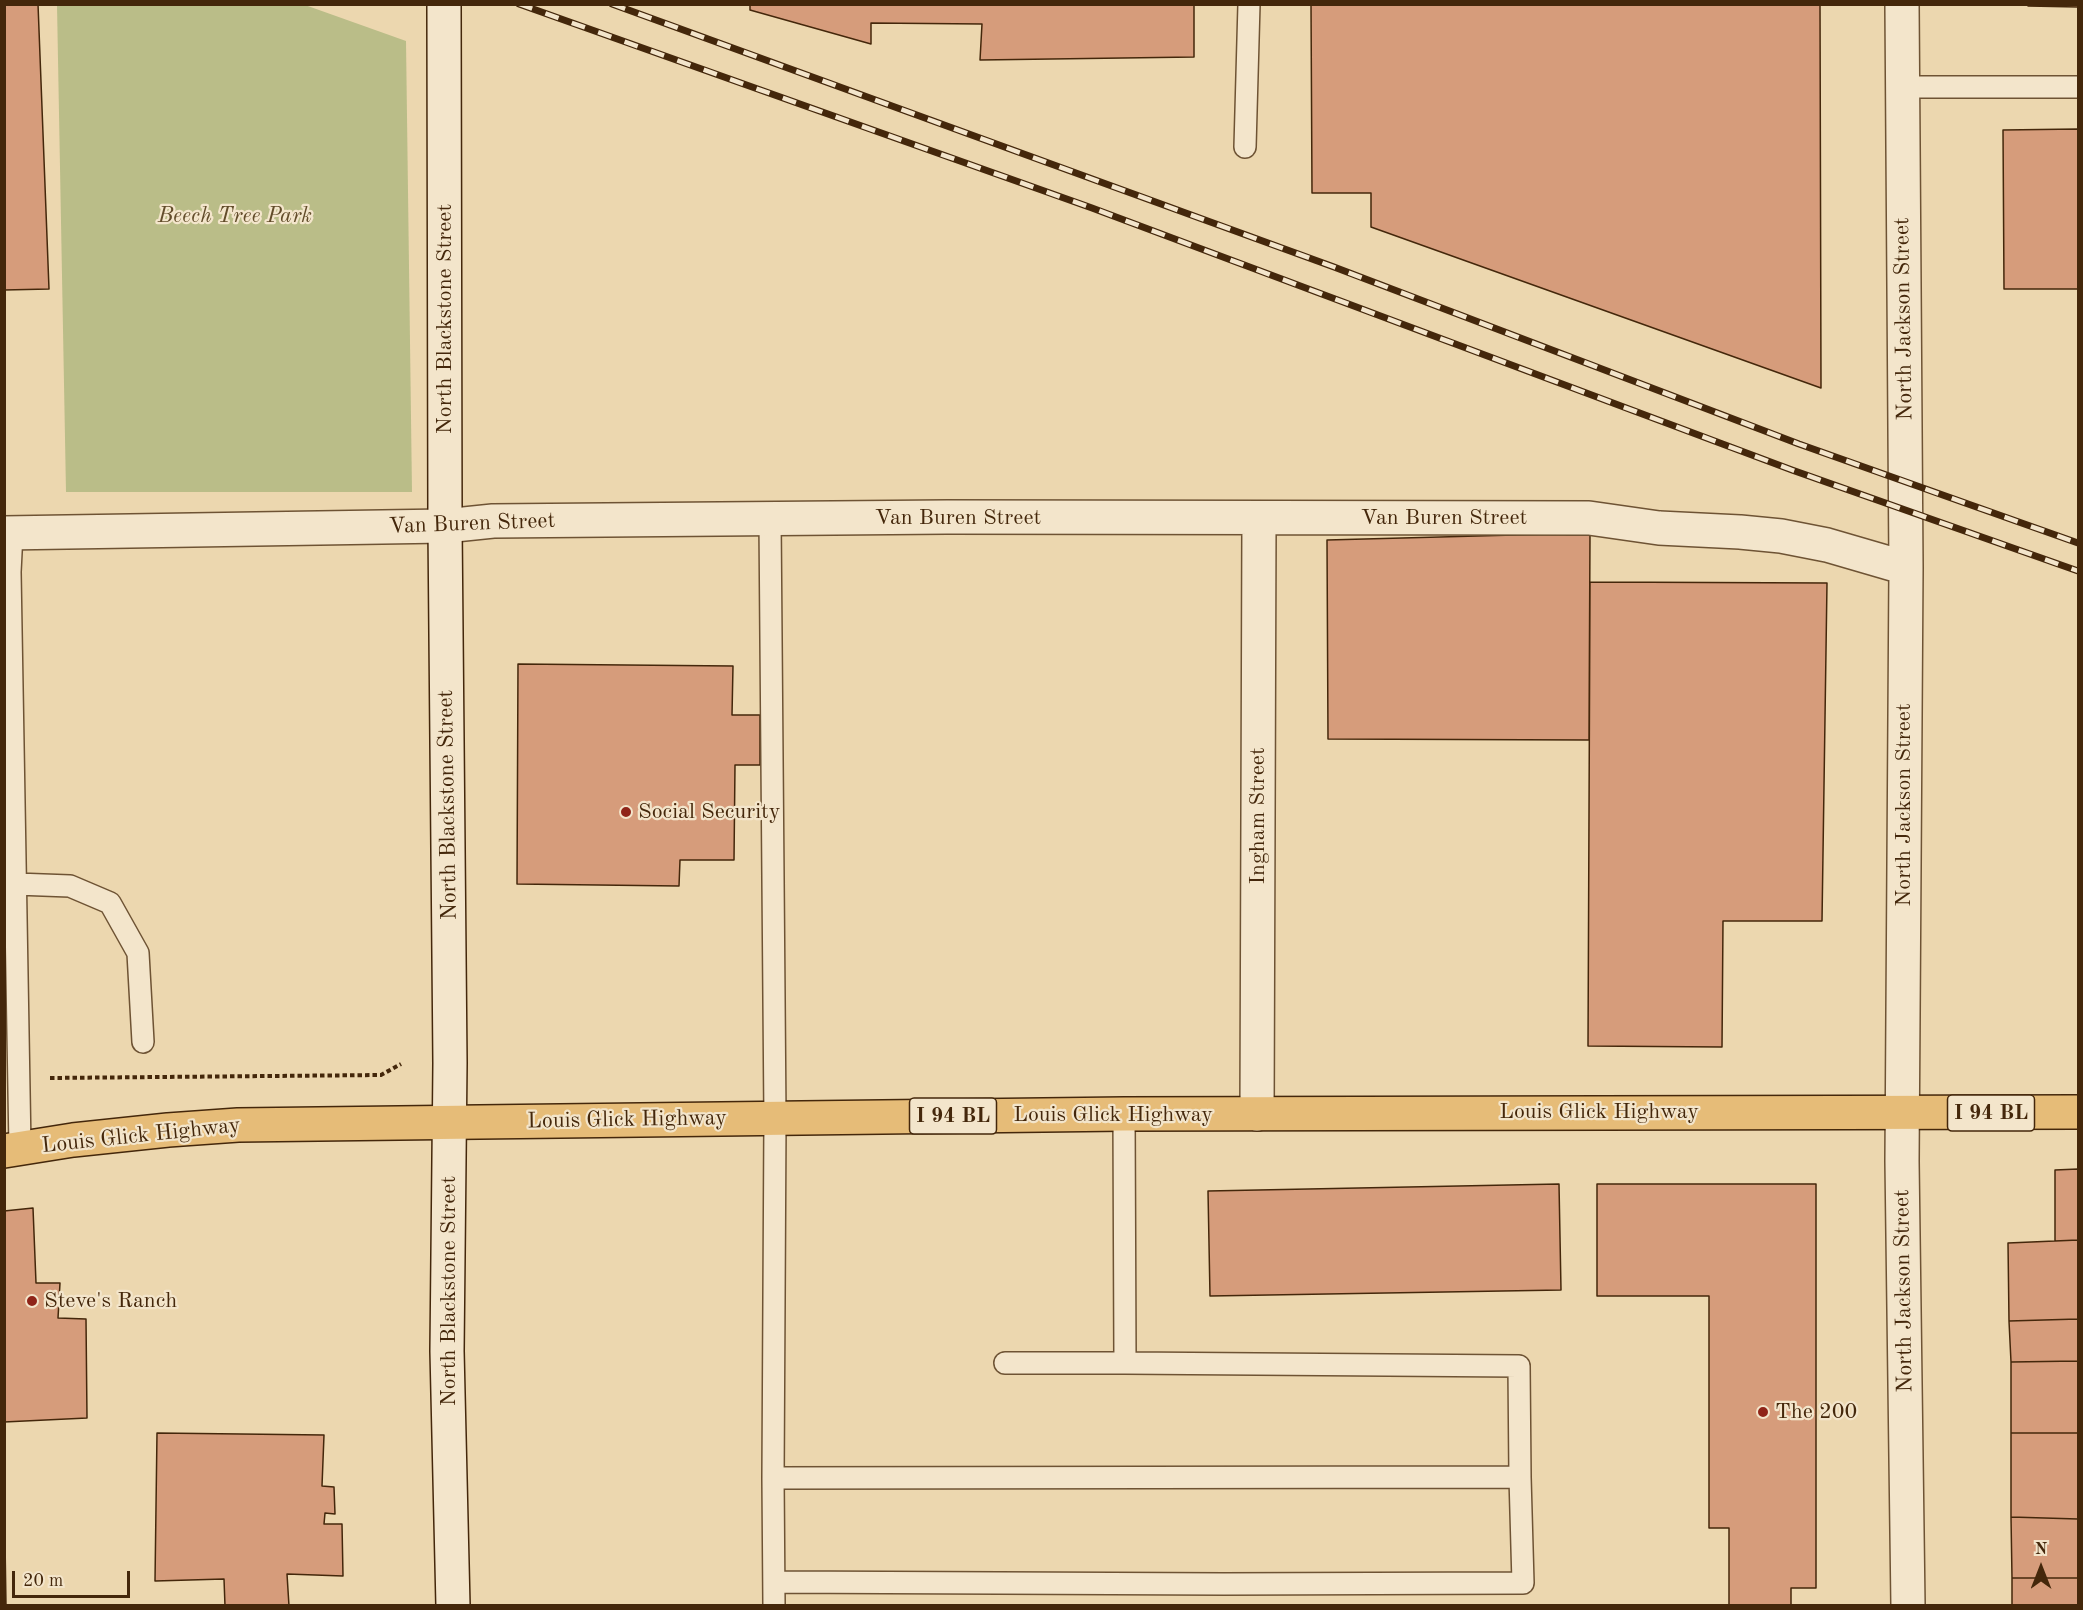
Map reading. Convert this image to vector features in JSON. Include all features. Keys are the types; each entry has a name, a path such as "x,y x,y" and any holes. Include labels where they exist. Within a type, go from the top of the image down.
{"main road":[{"name":"Louis Glick Highway","path":"12,1150 156,1131 238,1125 450,1121 1124,1114 2079,1112"}],"street":[{"name":"North Blackstone Street","path":"444,4 445,526 450,1121 447,1351 453,1605"},
{"name":"North Jackson Street","path":"1902,4 1906,568 1903,1111 1908,1605"},
{"name":"Van Buren Street","path":"8,533 445,526 493,521 1589,518 1659,528 1781,536 1838,548 1906,568"},
{"name":"Ingham Street","path":"1257,1114 1258,519"}],"lane":[{"path":"1245,147 1249,4"},
{"path":"1902,87 2079,87"},
{"path":"770,519 775,1119 774,1605"},
{"path":"8,533 19,1079 12,1150"},
{"path":"16,885 70,886 110,903 138,953 143,1042"},
{"path":"1124,1114 1125,1363"},
{"path":"774,1582 1523,1583 1519,1366 1005,1363"},
{"path":"773,1478 1520,1477"}],"path":[{"path":"19,1079 381,1075 401,1064"}],"green space":[{"name":"Beech Tree Park","path":"57,5 305,5 406,41 412,492 66,492"}],"building":[{"path":"4,4 38,4 49,289 4,290"},
{"path":"750,4 1194,4 1194,57 980,60 982,24 871,23 871,44 750,10"},
{"path":"1311,4 1820,4 1821,388 1371,227 1371,193 1312,193"},
{"path":"2028,4 2078,4 2078,7 2028,6"},
{"path":"2078,129 2078,289 2004,289 2003,130"},
{"path":"1590,533 1589,740 1328,739 1327,540"},
{"path":"1590,582 1827,583 1822,921 1723,921 1722,1047 1588,1046"},
{"name":"Social Security","path":"518,664 733,666 732,715 760,715 760,765 735,765 734,860 680,860 679,886 517,884"},
{"path":"2078,1169 2078,1240 2055,1241 2055,1170"},
{"path":"1559,1184 1561,1290 1210,1296 1208,1191"},
{"name":"The 200","path":"1597,1184 1816,1184 1816,1588 1791,1588 1791,1606 1729,1606 1729,1528 1709,1528 1709,1296 1597,1296"},
{"name":"Steve's Ranch","path":"33,1208 36,1283 60,1283 58,1318 86,1319 87,1418 4,1422 4,1211"},
{"path":"2078,1240 2078,1319 2009,1321 2008,1243"},
{"path":"2078,1319 2078,1361 2011,1362 2009,1321"},
{"path":"2078,1361 2078,1433 2011,1433 2011,1362"},
{"path":"157,1433 324,1435 322,1486 334,1487 335,1514 325,1513 324,1524 342,1524 343,1576 287,1574 289,1606 225,1606 224,1579 155,1581"},
{"path":"2011,1433 2078,1433 2078,1519 2011,1517"},
{"path":"4,1476 6,1606 4,1606"},
{"path":"2011,1517 2078,1519 2078,1578 2012,1578"},
{"path":"2012,1578 2078,1578 2078,1606 2012,1606"}],"railway":[{"path":"519,4 1092,208 1792,470 2078,571"},
{"path":"612,4 1334,267 1799,444 2078,543"}],"place":[{"name":"Social Security","path":"626,812"},
{"name":"Steve's Ranch","path":"32,1301"},
{"name":"The 200","path":"1763,1412"}]}
